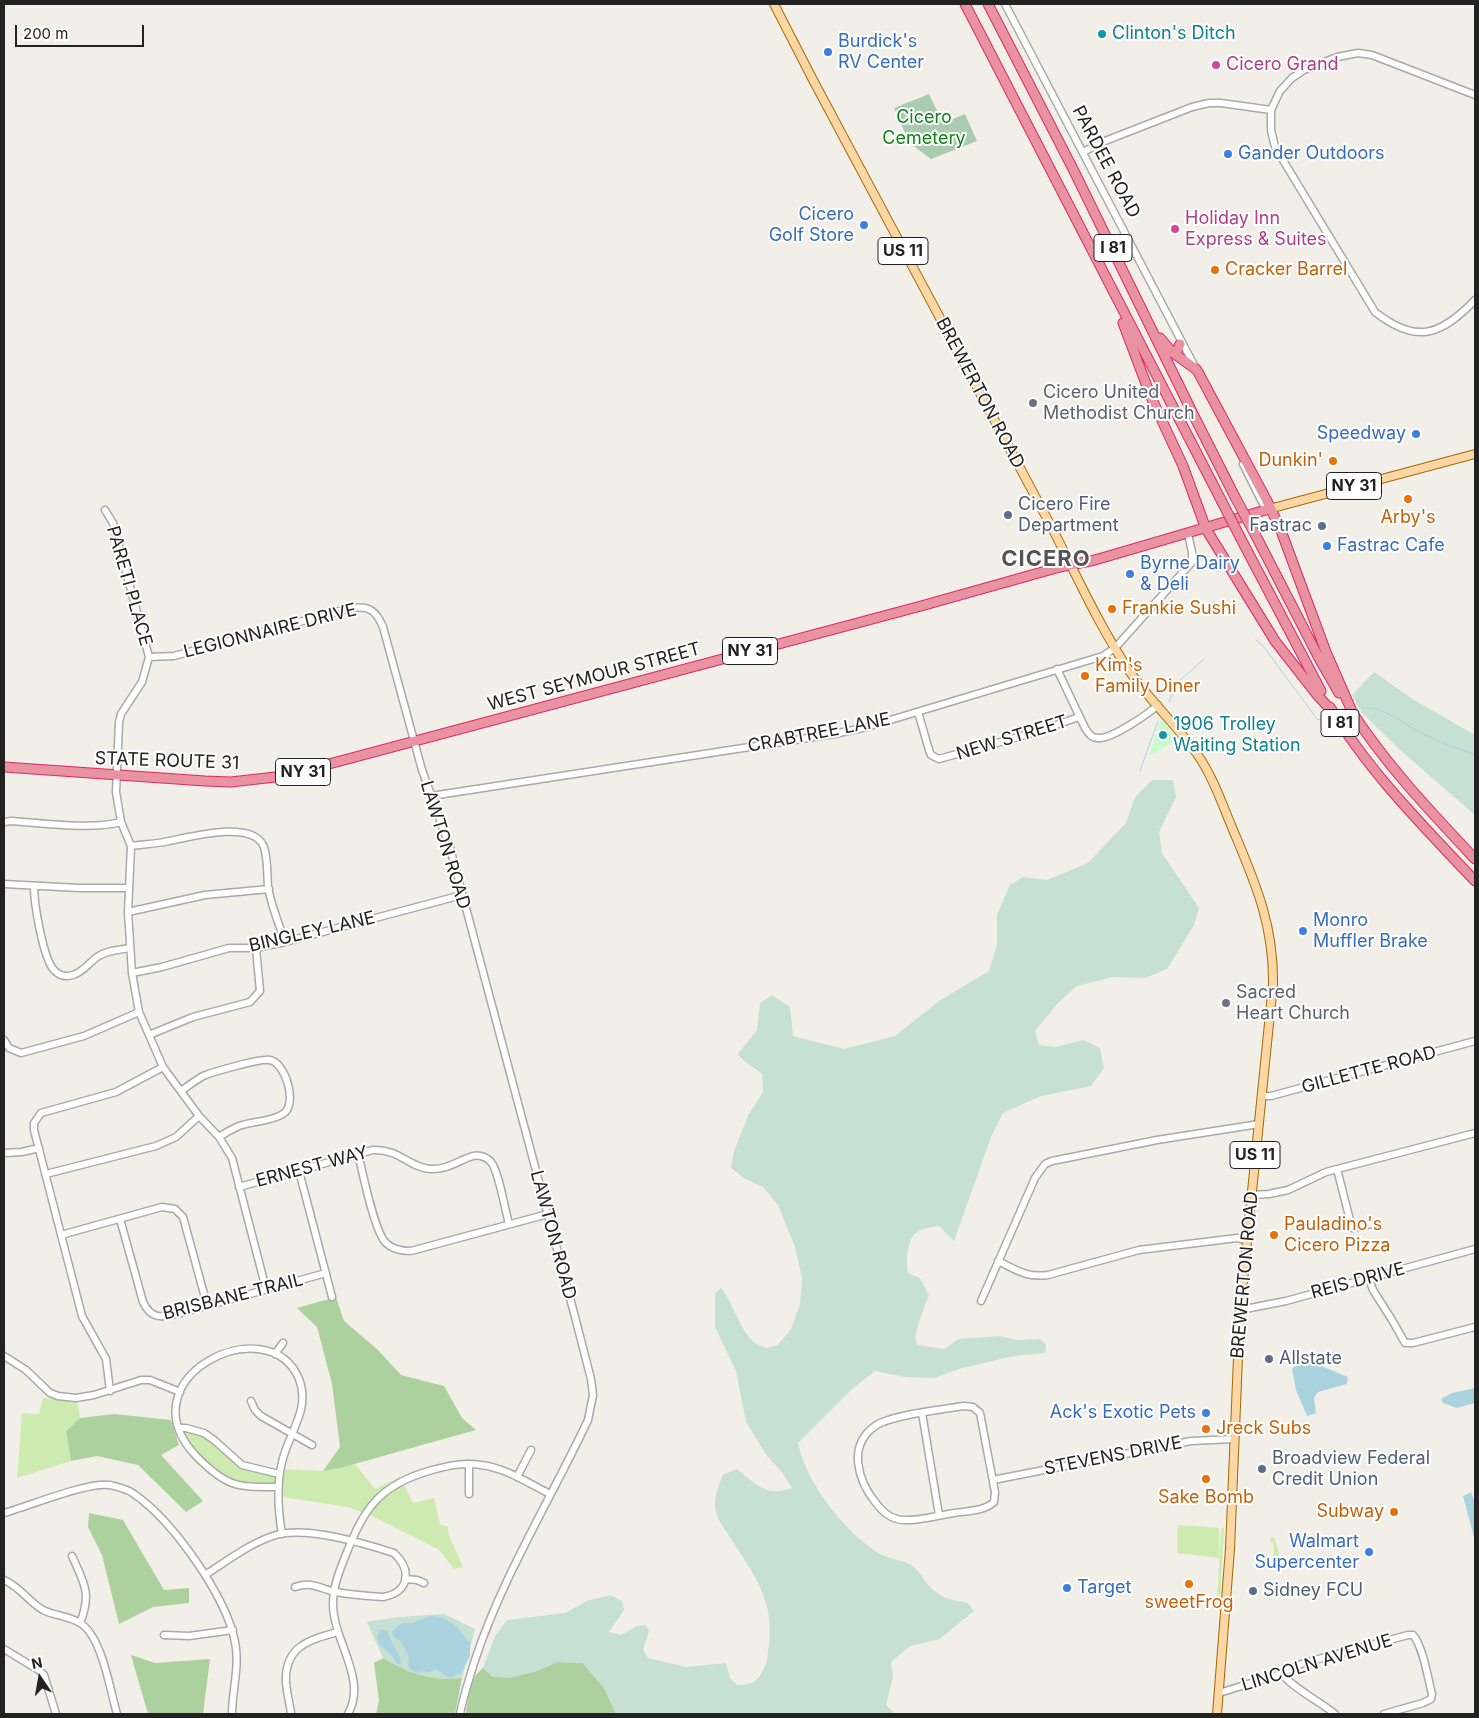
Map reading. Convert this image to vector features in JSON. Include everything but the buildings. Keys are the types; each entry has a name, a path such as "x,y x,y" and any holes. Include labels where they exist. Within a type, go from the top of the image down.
{"highway":[{"name":"I 81","path":"965,4 1313,679 1348,736 1418,821 1475,881"},
{"name":"I 81","path":"988,4 1073,169 1234,494 1320,660 1354,716 1377,749 1475,859"},
{"path":"1112,292 1151,397 1183,466 1206,529 1276,641 1318,696 1333,712"},
{"path":"1146,317 1161,341 1172,352 1194,367"},
{"path":"1172,352 1176,351 1179,340"},
{"name":"PARDEE ROAD","path":"1194,367 1268,510 1280,528 1326,652 1354,716"},
{"name":"NY 31","path":"1071,565 1206,529 1268,510"},
{"name":"WEST SEYMOUR STREET","path":"415,742 1071,565"},
{"name":"STATE ROUTE 31","path":"4,768 205,781 261,779 292,774 415,742"}],"main road":[{"name":"BREWERTON ROAD","path":"774,4 1115,648 1130,672 1198,754 1219,795 1264,906 1274,964 1273,984 1240,1310 1230,1549 1218,1714"},
{"name":"NY 31","path":"1268,510 1474,454"}],"street":[{"name":"PARDEE ROAD","path":"1005,4 1194,367"},
{"path":"1475,95 1372,55 1358,53 1337,57 1298,74 1286,83 1271,110 1271,130 1276,147 1375,312 1387,322 1401,329 1425,332 1441,328 1457,318 1475,300"},
{"path":"1083,152 1105,140 1192,107 1210,103 1271,110"},
{"name":"PARETI PLACE","path":"105,510 113,523 149,658 142,682 119,722 116,792 121,822 131,846"},
{"name":"CRABTREE LANE","path":"431,796 834,734 875,725 1103,656 1115,648 1192,562 1188,534"},
{"name":"LEGIONNAIRE DRIVE","path":"149,658 174,656 347,609 363,607 376,613 383,627 415,742"},
{"path":"1058,669 1089,735 1101,738 1114,733 1136,721 1158,705"},
{"name":"NEW STREET","path":"918,712 931,755 939,759 1029,734 1079,717"},
{"name":"LAWTON ROAD","path":"415,742 431,796 450,848 548,1214 591,1379 593,1395 588,1420 515,1563 489,1619 462,1700 460,1714"},
{"path":"4,822 94,826 121,822"},
{"path":"266,1289 232,1158 219,1137 199,1116 164,1067 139,1012 132,973 128,912 131,846 168,842 196,834 246,833 258,838 264,846 269,889 285,942"},
{"path":"4,884 79,888 128,888"},
{"path":"34,886 34,904 49,963 55,972 65,976 74,975 104,953 130,948"},
{"path":"128,912 205,895 269,889"},
{"name":"BINGLEY LANE","path":"132,973 162,967 229,948 256,948 285,942 462,895"},
{"path":"149,1035 192,1017 250,1002 260,992 256,948"},
{"path":"4,1040 9,1048 21,1053 84,1036 139,1012"},
{"name":"GILLETTE ROAD","path":"1262,1096 1271,1096 1475,1041"},
{"path":"181,1090 212,1072 261,1060 270,1060 278,1064 283,1070 291,1098 290,1107 275,1118 239,1126 219,1137"},
{"path":"110,1391 106,1359 82,1316 38,1148 34,1123 42,1113 116,1092 164,1067"},
{"path":"46,1174 156,1146 176,1137 199,1116"},
{"path":"981,1301 1035,1178 1045,1164 1052,1160 1157,1140 1259,1124"},
{"path":"1251,1196 1288,1190 1313,1177 1337,1169 1475,1133"},
{"path":"4,1153 16,1153 38,1148"},
{"name":"ERNEST WAY","path":"239,1186 373,1150 398,1154 414,1164 432,1169 454,1165 473,1156 480,1156 486,1158 494,1168 509,1224"},
{"path":"358,1154 378,1230 386,1244 398,1250 411,1251 548,1214"},
{"path":"1337,1169 1352,1228 1371,1224"},
{"path":"299,1171 332,1297"},
{"path":"61,1235 162,1207 175,1209 179,1212 186,1227 207,1305"},
{"name":"BRISBANE TRAIL","path":"120,1219 143,1302 148,1312 160,1317 326,1274"},
{"path":"998,1261 1035,1277 1139,1250 1237,1238 1247,1240"},
{"name":"REIS DRIVE","path":"1240,1310 1286,1301 1475,1249"},
{"path":"1369,1279 1373,1290 1402,1340 1408,1344 1475,1327"},
{"path":"275,1354 283,1343"},
{"path":"278,1488 248,1487 229,1482 220,1477 187,1446 179,1428 176,1410 180,1392 190,1374 201,1364 212,1358 246,1349 262,1349 286,1361 294,1371 302,1390 302,1410 283,1458 279,1474 278,1511 282,1534"},
{"path":"4,1356 26,1370 50,1393 58,1396 76,1398 110,1391 141,1380 150,1380 180,1392"},
{"path":"250,1401 261,1416 312,1446"},
{"path":"964,1406 973,1407 978,1410 982,1422 993,1480 995,1499 991,1505 978,1509 898,1520 890,1517 880,1508 863,1484 858,1472 860,1445 869,1431 883,1422 964,1406"},
{"path":"922,1414 939,1515"},
{"path":"179,1428 204,1433 242,1465 279,1474"},
{"name":"STEVENS DRIVE","path":"993,1480 1191,1442 1234,1439"},
{"path":"517,1477 531,1450"},
{"path":"348,1714 355,1692 334,1616 334,1591 351,1542 366,1512 385,1491 400,1481 415,1475 441,1468 469,1464 492,1467 550,1494"},
{"path":"469,1464 469,1494"},
{"path":"4,1514 90,1487 109,1485 133,1493 164,1522 204,1575 222,1606 232,1630 237,1655 232,1714"},
{"path":"204,1575 261,1540 282,1534 313,1533 394,1553 401,1559 406,1579 403,1586 391,1596 383,1597 334,1591 320,1586 304,1584 295,1587"},
{"path":"72,1556 86,1588 87,1596 85,1611 80,1623"},
{"path":"406,1579 424,1583"},
{"path":"4,1580 15,1586 44,1611 80,1623 96,1641 117,1714"},
{"path":"164,1635 188,1636 232,1630"},
{"path":"291,1714 286,1673 291,1658 297,1649 306,1642 338,1632"},
{"name":"LINCOLN AVENUE","path":"1219,1693 1282,1673 1311,1661 1408,1635 1415,1637 1430,1685 1432,1694 1430,1699 1423,1704 1384,1714"},
{"path":"4,1649 44,1675 56,1714"},
{"path":"1282,1673 1288,1681 1322,1703 1335,1714"}],"green space":[{"name":"Cicero Cemetery","path":"929,94 943,123 965,114 977,141 931,159 912,145 908,145 894,108"},
{"path":"1374,672 1414,700 1475,735 1475,815 1400,750 1362,713 1352,695"},
{"path":"1161,719 1178,739 1149,756"},
{"path":"1152,780 1173,780 1176,797 1159,832 1162,853 1199,908 1194,925 1167,969 1145,978 1113,977 1077,986 1059,1002 1035,1031 1039,1045 1055,1047 1083,1040 1100,1048 1104,1068 1091,1086 1041,1096 1003,1113 991,1137 954,1241 939,1226 921,1230 915,1234 909,1244 908,1273 920,1278 929,1295 916,1334 917,1345 945,1349 958,1339 999,1336 1017,1340 1041,1339 1046,1345 1045,1353 1014,1356 962,1368 935,1378 905,1377 875,1371 852,1389 798,1443 802,1458 818,1490 828,1505 852,1532 878,1553 913,1566 939,1594 949,1599 968,1603 974,1611 940,1639 910,1646 891,1662 893,1676 886,1705 895,1714 616,1714 605,1689 583,1663 557,1662 534,1672 510,1678 493,1677 483,1668 495,1636 507,1620 565,1613 587,1601 610,1595 622,1601 624,1610 609,1632 621,1635 637,1626 646,1625 649,1631 643,1650 648,1658 686,1667 726,1663 730,1678 737,1685 751,1683 760,1675 768,1655 769,1615 762,1591 750,1568 719,1520 715,1507 716,1498 723,1475 737,1469 762,1488 775,1491 792,1488 781,1471 767,1456 746,1422 736,1371 715,1327 715,1293 721,1288 745,1332 755,1343 766,1348 778,1345 791,1329 800,1304 802,1278 795,1247 778,1205 763,1187 744,1178 731,1168 734,1151 748,1116 763,1092 762,1074 744,1061 738,1054 757,1030 760,1003 772,995 790,1007 793,1036 844,1049 895,1036 939,1001 989,971 997,945 997,915 1010,885 1023,877 1047,880 1088,863 1126,823 1135,797"},
{"path":"336,1297 344,1321 378,1350 401,1375 444,1386 462,1418 476,1430 340,1468 323,1471 340,1447 332,1384 317,1327 297,1308"},
{"path":"43,1398 77,1401 80,1418 66,1431 71,1461 17,1478 22,1413 39,1414"},
{"path":"114,1414 171,1420 179,1445 161,1455 203,1501 186,1512 138,1465 97,1456 71,1461 66,1431 80,1418"},
{"path":"185,1431 207,1438 238,1466 273,1476 283,1476 283,1469 323,1471 355,1464 375,1489 400,1477 413,1503 434,1498 440,1524 448,1527 449,1536 463,1567 454,1569 439,1550 370,1515 348,1507 282,1497 282,1486 236,1483 197,1454 185,1438"},
{"path":"89,1513 123,1520 164,1590 189,1588 189,1603 153,1607 119,1624 102,1555 88,1527"},
{"path":"1179,1525 1219,1528 1219,1558 1177,1553 1177,1528"},
{"path":"1224,1527 1220,1598 1217,1604 1221,1529"},
{"path":"1273,1537 1282,1566 1276,1569 1271,1565 1275,1565 1273,1542 1270,1542 1270,1539"},
{"path":"444,1614 475,1629 462,1678 441,1679 410,1672 383,1658 367,1622 398,1617"},
{"path":"131,1655 155,1663 210,1659 203,1714 148,1714"},
{"path":"383,1658 421,1675 439,1678 462,1678 455,1714 376,1714 379,1700 374,1663"},
{"path":"557,1662 583,1663 605,1689 616,1714 466,1714 472,1683 478,1672 483,1668 493,1677 534,1672"}],"water":[{"path":"1309,1361 1348,1377 1347,1384 1318,1392 1314,1398 1316,1413 1307,1416 1296,1390 1292,1369 1298,1364"},
{"path":"1475,1388 1475,1403 1457,1408 1443,1403 1441,1399 1452,1393"},
{"path":"1471,1492 1475,1503 1475,1541 1463,1496"},
{"path":"431,1616 437,1616 452,1623 460,1630 466,1640 471,1642 470,1656 462,1672 450,1678 436,1669 417,1673 410,1669 408,1665 409,1657 406,1651 399,1640 392,1634 392,1631 402,1623 412,1623"},
{"path":"382,1629 388,1632 397,1651 401,1663 399,1665 378,1642 378,1635"}],"waterway":[{"path":"1256,640 1264,647 1317,719 1324,721"},
{"path":"1169,702 1177,683 1204,659"},
{"path":"1362,708 1378,709 1428,736 1475,755"},
{"path":"1140,771 1158,721"}],"place":[{"name":"Clinton's Ditch","path":"1102,34"},
{"name":"Burdick's RV Center","path":"828,52"},
{"name":"Cicero Grand","path":"1216,65"},
{"name":"Gander Outdoors","path":"1228,154"},
{"name":"Cicero Golf Store","path":"864,225"},
{"name":"Holiday Inn Express & Suites","path":"1175,229"},
{"name":"Cracker Barrel","path":"1215,270"},
{"name":"Cicero United Methodist Church","path":"1033,403"},
{"name":"Speedway","path":"1416,434"},
{"name":"Dunkin'","path":"1333,461"},
{"name":"Arby's","path":"1408,499"},
{"name":"Cicero Fire Department","path":"1008,515"},
{"name":"Fastrac","path":"1322,526"},
{"name":"Fastrac Cafe","path":"1327,546"},
{"name":"Byrne Dairy & Deli","path":"1130,574"},
{"name":"Frankie Sushi","path":"1112,609"},
{"name":"Kim's Family Diner","path":"1085,676"},
{"name":"1906 Trolley Waiting Station","path":"1163,735"},
{"name":"Monro Muffler Brake","path":"1303,931"},
{"name":"Sacred Heart Church","path":"1226,1003"},
{"name":"Pauladino's Cicero Pizza","path":"1274,1235"},
{"name":"Allstate","path":"1269,1359"},
{"name":"Ack's Exotic Pets","path":"1206,1413"},
{"name":"Jreck Subs","path":"1206,1429"},
{"name":"Broadview Federal Credit Union","path":"1262,1469"},
{"name":"Sake Bomb","path":"1206,1479"},
{"name":"Subway","path":"1394,1512"},
{"name":"Walmart Supercenter","path":"1369,1552"},
{"name":"sweetFrog","path":"1189,1584"},
{"name":"Target","path":"1067,1588"},
{"name":"Sidney FCU","path":"1253,1591"}],"district":[{"name":"CICERO","path":"1046,559"}]}
